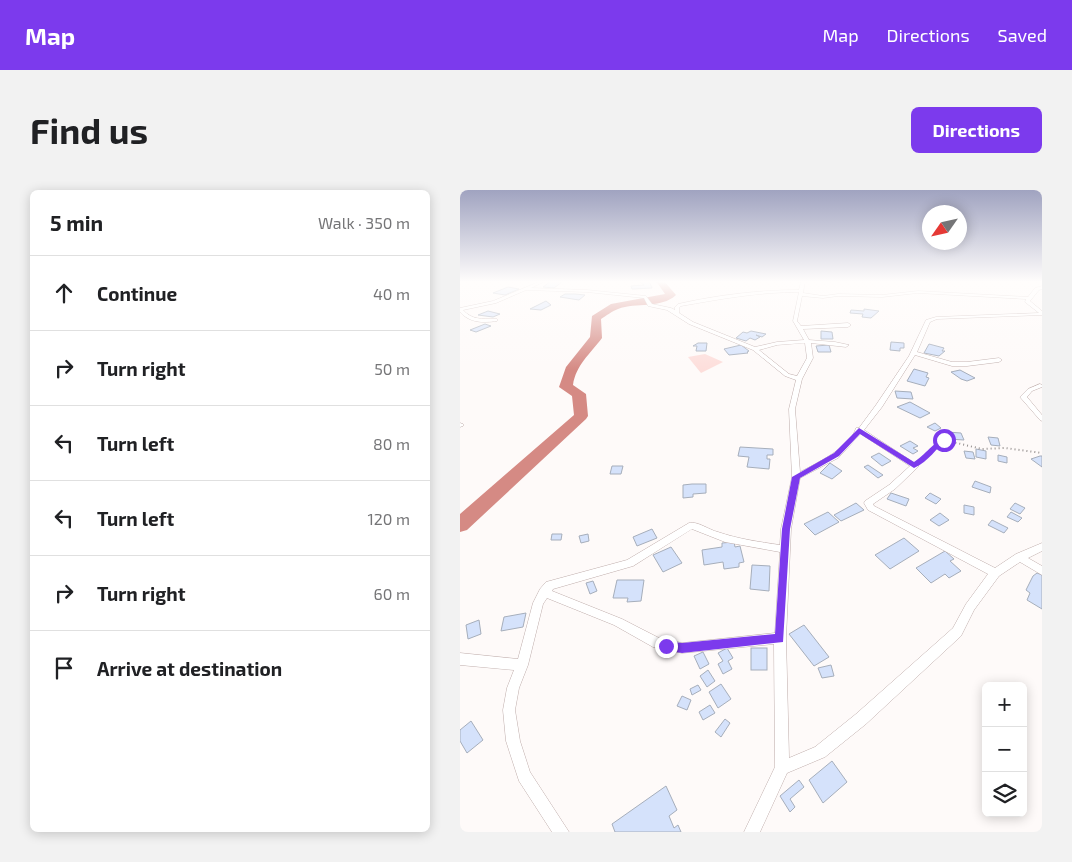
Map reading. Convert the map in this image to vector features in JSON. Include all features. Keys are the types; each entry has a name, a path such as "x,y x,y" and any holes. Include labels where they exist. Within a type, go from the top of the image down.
{"street":[{"path":"461,311 472,319 495,320"},
{"path":"673,311 691,324 755,349 788,375 799,379"},
{"path":"752,832 782,768 780,638 786,529 796,477 792,409 799,379 810,358 808,342 795,321 797,311"},
{"path":"796,477 836,454 859,430 878,407 913,353 923,329 931,319 1042,314"},
{"path":"799,328 848,325"},
{"path":"755,349 772,344 808,342 846,344"},
{"path":"913,353 952,364 999,360"},
{"path":"1040,386 1030,390 1023,396 1042,419"},
{"path":"859,430 914,466 892,487 868,502 871,508 995,573"},
{"path":"561,832 524,776 512,741 509,710 513,688 522,665 538,602 544,592 550,585 576,580 630,563 692,525 704,532 752,544 785,549"},
{"path":"782,768 820,752 861,719 957,632 970,607 995,573 1019,557 1042,547"},
{"path":"1019,557 1042,571"},
{"path":"544,592 618,622 666,646 682,648 780,638"},
{"path":"460,659 522,665"}],"path":[{"path":"914,466 928,457 939,445 940,441 944,440 982,449 1005,448 1042,453"}],"shaded area":[{"path":"705,354 723,362 701,373 688,357"}],"building":[{"path":"488,311 500,314 493,317 478,315"},
{"path":"851,311 879,311 871,318 862,317 863,314 850,313"},
{"path":"485,324 491,326 476,332 470,330"},
{"path":"751,331 766,334 762,337 756,335 760,337 755,340 750,338 746,341 736,338 743,332"},
{"path":"821,331 832,332 833,339 821,339"},
{"path":"891,342 904,343 904,348 900,348 900,351 890,350"},
{"path":"698,343 707,343 706,351 696,351 697,346 693,346"},
{"path":"929,344 944,348 942,351 945,351 939,356 924,353"},
{"path":"741,345 749,351 748,353 729,355 724,349"},
{"path":"829,345 831,352 818,352 816,346"},
{"path":"914,369 928,373 926,377 929,378 925,386 907,381"},
{"path":"960,370 975,378 967,381 951,372"},
{"path":"895,391 911,392 913,399 897,398"},
{"path":"910,402 930,413 920,418 897,407"},
{"path":"935,423 941,428 935,431 927,427"},
{"path":"947,432 961,433 964,440 949,439"},
{"path":"988,437 998,438 1000,446 991,445"},
{"path":"910,441 918,446 913,448 918,451 913,454 900,446"},
{"path":"740,447 773,449 773,455 767,455 767,459 770,459 769,469 747,467 749,457 738,456"},
{"path":"976,449 986,451 986,459 976,457"},
{"path":"964,451 973,452 975,459 966,458"},
{"path":"879,453 891,461 882,466 871,457"},
{"path":"998,455 1007,457 1007,463 998,461"},
{"path":"1042,456 1042,467 1031,459"},
{"path":"830,463 842,471 832,479 820,473"},
{"path":"868,465 883,475 878,478 864,467"},
{"path":"612,466 623,466 621,474 610,474"},
{"path":"975,481 991,487 990,493 972,487"},
{"path":"706,484 706,493 693,494 693,497 683,498 683,485"},
{"path":"891,493 909,499 906,506 887,499"},
{"path":"930,493 941,499 936,504 925,498"},
{"path":"856,503 864,510 841,521 834,515"},
{"path":"1015,503 1025,508 1020,514 1010,509"},
{"path":"964,505 974,507 974,515 964,513"},
{"path":"828,512 839,522 815,535 804,524"},
{"path":"1011,512 1022,518 1018,522 1007,517"},
{"path":"940,513 949,520 939,526 930,520"},
{"path":"992,520 1008,528 1004,533 988,525"},
{"path":"652,529 657,538 637,546 633,537"},
{"path":"552,534 562,534 561,540 551,540"},
{"path":"588,534 589,541 581,543 579,536"},
{"path":"904,538 919,551 890,569 875,555"},
{"path":"734,542 735,547 740,546 744,562 739,563 739,567 724,569 723,562 704,565 702,550 722,547 722,543"},
{"path":"671,547 682,563 663,572 653,555"},
{"path":"945,551 954,559 950,561 961,571 949,578 945,574 931,583 916,568"},
{"path":"752,565 770,566 769,591 750,589"},
{"path":"1037,573 1042,575 1042,609 1027,600 1030,593 1026,590 1033,576"},
{"path":"617,580 644,580 641,601 627,602 628,598 613,598"},
{"path":"593,581 597,591 590,594 586,583"},
{"path":"526,613 523,627 501,631 504,617"},
{"path":"479,620 481,634 468,639 466,625"},
{"path":"804,625 829,657 814,666 789,634"},
{"path":"727,648 733,658 728,661 732,669 723,674 718,664 723,661 718,653"},
{"path":"751,648 767,648 767,670 751,670"},
{"path":"703,652 709,664 700,669 694,656"},
{"path":"831,665 834,676 822,678 818,668"},
{"path":"708,670 715,681 707,687 700,676"},
{"path":"721,684 731,699 718,708 709,692"},
{"path":"698,685 701,690 692,695 690,689"},
{"path":"682,696 691,700 687,710 677,706"},
{"path":"710,705 715,713 703,720 699,712"},
{"path":"725,719 730,723 721,737 715,732"},
{"path":"471,721 483,740 467,753 460,741 460,730"},
{"path":"832,761 847,782 823,803 809,780"},
{"path":"799,780 804,787 790,799 795,807 790,812 780,796"},
{"path":"666,786 677,810 669,816 674,828 678,825 681,832 615,832 612,824"}],"waterway":[{"path":"460,525 581,416 579,394 566,387 567,380 576,360 596,338 596,318 607,311"}],"route":[{"path":"666,646 682,648 780,638 786,529 796,477 840,452 859,430 914,466 928,457 939,445 940,441 944,440"}]}
